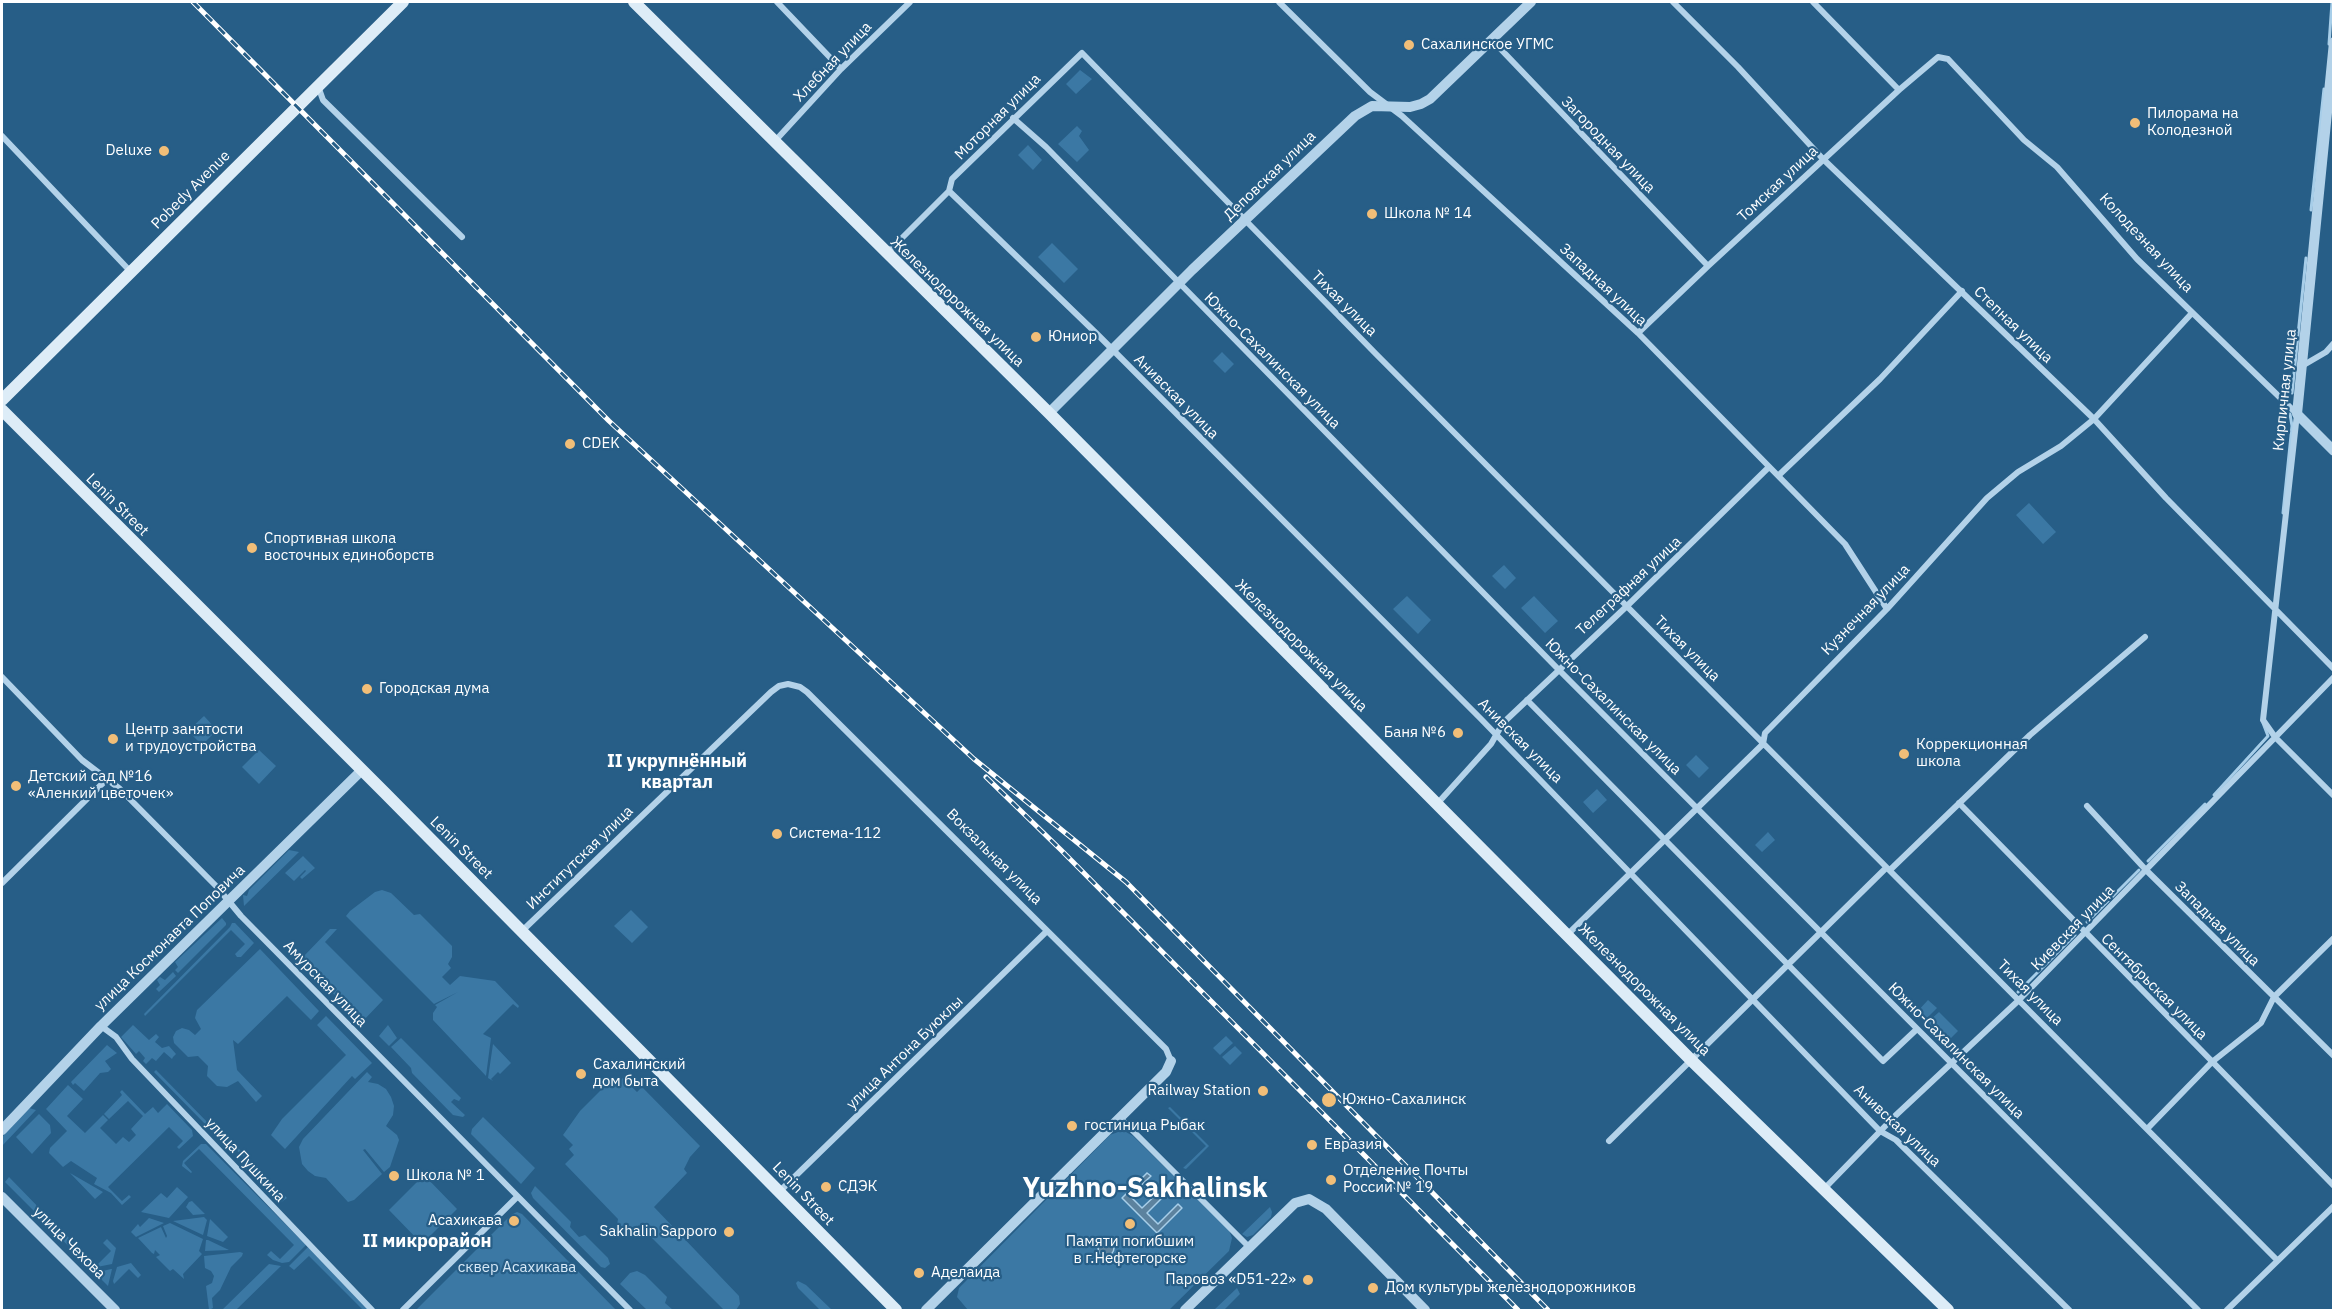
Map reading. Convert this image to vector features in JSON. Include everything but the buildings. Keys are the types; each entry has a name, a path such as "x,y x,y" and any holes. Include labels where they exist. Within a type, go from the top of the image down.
{"main road":[{"name":"Pobedy Avenue","path":"2,400 403,2"},
{"name":"Железнодорожная улица","path":"634,2 1049,413 1692,1061 1948,1311"},
{"name":"Lenin Street","path":"2,410 780,1191 896,1311"}],"street":[{"path":"777,2 841,69"},
{"name":"Хлебная улица","path":"775,141 841,69 910,2"},
{"name":"Западная улица","path":"1279,2 1366,88 1402,116 1638,333 1845,544 1887,609"},
{"name":"Деповская улица","path":"1049,413 1179,284 1355,116 1372,106 1410,107 1430,99 1531,2"},
{"name":"Степная улица","path":"1673,2 1738,67 1823,159 2094,419 2166,498 2334,669"},
{"path":"1813,2 1899,90"},
{"name":"Загородная улица","path":"1492,40 1708,266"},
{"name":"Кирпичная улица","path":"2275,737 2263,720 2331,94 2334,42"},
{"name":"Моторная улица","path":"887,254 950,192 952,179 1082,52"},
{"name":"Тихая улица","path":"1082,52 1245,221 2277,1260"},
{"name":"Томская улица","path":"1638,333 1823,159 1938,57"},
{"name":"Колодезная улица","path":"1938,57 1948,59 2024,140 2057,166 2122,242 2192,314 2334,451"},
{"path":"318,85 323,100 462,237"},
{"name":"Южно-Сахалинская улица","path":"1013,118 1046,147 1559,670 2198,1311"},
{"path":"2,136 130,271"},
{"name":"Анивская улица","path":"950,192 1113,350 1496,734 1880,1131 1896,1140 2069,1311"},
{"path":"1779,475 1880,379 1962,291"},
{"name":"Кузнечная улица","path":"1568,934 1763,744 1765,734 1887,609 1987,498 2018,472 2061,446 2094,419 2192,314"},
{"path":"2302,366 2326,352 2334,343"},
{"name":"Телеграфная улица","path":"1436,804 1491,744 1503,723 1769,467"},
{"path":"1609,1141 1820,932 2038,728 2145,637"},
{"name":"Амурская улица","path":"2,676 82,760 128,797 630,1311"},
{"name":"Киевская улица","path":"1824,1189 1880,1131 2019,1000 2334,677"},
{"name":"Вокзальная улица","path":"788,684 800,687 807,692 1166,1049 1171,1061"},
{"name":"Институтская улица","path":"522,931 771,692 779,686 788,684"},
{"path":"1527,700 1883,1061 1917,1029"},
{"path":"2275,737 2334,796"},
{"name":"улица Космонавта Поповича","path":"2,1130 101,1026 362,770"},
{"path":"2,883 107,779"},
{"name":"Сентябрьская улица","path":"1959,803 2334,1186"},
{"name":"Западная улица","path":"2087,806 2146,870 2334,1056"},
{"name":"улица Антона Буюклы","path":"780,1191 1047,931"},
{"path":"2147,1129 2212,1062 2261,1023 2274,997 2334,938"},
{"name":"улица Пушкина","path":"101,1026 116,1037 132,1059 372,1311"},
{"path":"926,1311 1166,1072 1171,1061"},
{"path":"1120,1118 1249,1247"},
{"name":"улица Чехова","path":"2,1197 115,1311"},
{"path":"403,1311 517,1197"},
{"path":"1185,1311 1295,1203 1309,1199 1326,1209 1425,1311"},
{"path":"2227,1311 2334,1206"}],"green space":[{"path":"1080,70 1092,79 1076,94 1066,84"},
{"path":"1077,126 1082,131 1079,136 1089,150 1077,162 1058,144"},
{"path":"1028,145 1042,160 1033,170 1018,155"},
{"path":"1052,243 1078,269 1064,283 1038,257"},
{"path":"1222,352 1234,364 1225,373 1213,361"},
{"path":"2029,503 2056,532 2043,544 2016,515"},
{"path":"1504,565 1516,578 1505,589 1492,576"},
{"path":"1407,596 1431,620 1418,634 1393,609"},
{"path":"1534,596 1558,621 1545,633 1521,608"},
{"path":"204,716 217,730 202,745 188,731"},
{"path":"259,750 276,766 259,784 242,767"},
{"path":"1696,755 1709,768 1699,778 1686,765"},
{"path":"1597,789 1607,800 1593,813 1583,802"},
{"path":"1768,832 1775,840 1762,852 1755,845"},
{"path":"289,850 299,852 244,906 243,895 247,896 249,890"},
{"path":"303,856 315,868 302,879 300,877 305,870 294,881 285,873"},
{"path":"382,890 391,893 414,915 420,914 452,946 452,957 448,964 451,968 442,977 450,985 460,976 495,981 519,1006 518,1008 513,1004 483,1034 491,1038 486,1076 433,1020 433,1013 437,1007 435,1005 458,992 434,1004 346,916 375,892"},
{"path":"631,910 648,927 632,943 614,926"},
{"path":"222,918 226,925 178,973 175,970 178,967 175,962"},
{"path":"232,923 235,923 254,943 241,957 235,954 245,944 231,930 145,1016 144,1014"},
{"path":"330,929 337,929 325,942 383,1000 362,1022 304,965 303,957"},
{"path":"260,949 319,1011 311,1020 287,996 238,1044 233,1040 237,1070 262,1096 256,1102 238,1081 227,1087 217,1086 207,1076 208,1066 198,1056 188,1057 174,1043 173,1037 176,1031 182,1028 195,1035 201,1029 195,1018 197,1010"},
{"path":"173,972 176,976 159,992 156,989 160,985 157,980 160,977 165,980"},
{"path":"1928,1000 1937,1008 1924,1021 1916,1013"},
{"path":"1939,1012 1958,1031 1947,1042 1928,1022"},
{"path":"326,1016 372,1063 355,1079 352,1076 285,1149 271,1135 282,1119 346,1055 317,1025"},
{"path":"133,1025 149,1040 156,1034 159,1037 155,1042 162,1048 169,1046 176,1054 172,1059 164,1052 156,1061 152,1058 146,1064 143,1061 145,1058 139,1051 136,1054 121,1037"},
{"path":"388,1025 397,1038 389,1046 379,1036"},
{"path":"1226,1036 1233,1043 1220,1055 1213,1048"},
{"path":"401,1038 461,1098 459,1101 454,1099 451,1102 465,1115 463,1117 453,1115 412,1073 411,1068 391,1047"},
{"path":"493,1044 511,1063 491,1079 493,1081 488,1078"},
{"path":"107,1045 117,1053 105,1061 111,1069 100,1073 84,1091 75,1083 73,1085 71,1082"},
{"path":"1235,1046 1242,1053 1230,1065 1222,1057"},
{"path":"156,1070 211,1126 208,1127 154,1072"},
{"path":"367,1072 372,1077 368,1082 386,1089 391,1097 394,1106 393,1115 386,1126 397,1135 399,1140 390,1167 384,1172 365,1149 363,1150 382,1174 354,1200 348,1202 326,1178 315,1176 308,1171 302,1164 299,1147 303,1139"},
{"path":"623,1078 637,1092 642,1087 700,1146 690,1157 684,1169 687,1173 654,1207 739,1296 740,1304 736,1310 724,1310 639,1225 628,1236 617,1225 618,1219 565,1164 574,1155 569,1149 573,1145 563,1135 580,1111 608,1083 613,1088"},
{"path":"68,1085 83,1099 67,1116 85,1133 103,1115 108,1120 100,1128 116,1144 123,1137 129,1142 136,1135 131,1129 143,1116 128,1101 109,1119 104,1114 122,1095 120,1092 122,1090 145,1114 153,1107 158,1113 167,1104 192,1130 193,1136 179,1149 177,1147 183,1141 169,1127 108,1187 122,1201 129,1195 131,1197 122,1205 111,1193 94,1184 97,1178 71,1161 63,1167 49,1153 50,1148 67,1131 46,1109"},
{"path":"1170,1107 1209,1146 1186,1169 1183,1168 1206,1146 1168,1108"},
{"path":"29,1108 36,1110 2,1146 2,1137"},
{"path":"39,1114 50,1125 51,1133 32,1154 16,1137"},
{"path":"483,1117 535,1168 521,1184 471,1134 472,1129"},
{"path":"1126,1132 1133,1136 1229,1230 1232,1238 1229,1251 1169,1310 968,1310 957,1297 959,1288 1110,1135"},
{"path":"231,1141 250,1160 251,1165 256,1167 274,1188 287,1198 280,1203 268,1191 271,1185 256,1169 250,1173 245,1168 249,1162 232,1146 227,1149 225,1147"},
{"path":"201,1144 206,1144 306,1245 289,1262 282,1263 267,1255 271,1251 280,1259 294,1245 199,1149 184,1163 191,1173 182,1166 183,1161"},
{"path":"70,1173 103,1192 95,1199"},
{"path":"424,1175 457,1209 422,1244 389,1210"},
{"path":"9,1177 46,1215 42,1219 5,1182"},
{"path":"535,1186 571,1222 570,1227 579,1237 585,1235 608,1258 610,1264 605,1268 601,1267 533,1198 531,1193"},
{"path":"177,1187 188,1197 169,1218 141,1212 161,1193 167,1198"},
{"path":"192,1201 205,1214 193,1215 186,1207"},
{"path":"1270,1207 1271,1217 1253,1235 1247,1237 1242,1234"},
{"name":"сквер Асахикава","path":"517,1212 522,1214 616,1310 416,1310 511,1215"},
{"path":"204,1217 207,1220 203,1235 173,1221"},
{"path":"49,1218 87,1256 82,1260 45,1222"},
{"path":"149,1218 164,1223 136,1237 131,1232 138,1224 140,1227"},
{"path":"210,1219 228,1237 223,1242 207,1236"},
{"path":"170,1223 203,1239 199,1251 202,1254 183,1274 184,1279 173,1269 170,1271 156,1257 160,1255 155,1250 154,1254 152,1253 138,1238 161,1227 166,1238 163,1226"},
{"path":"107,1239 116,1248 112,1264 97,1267 95,1263 97,1265 111,1251 103,1243"},
{"path":"206,1240 208,1240 229,1250 205,1251"},
{"path":"308,1247 370,1310 363,1310 309,1256 294,1270 289,1266"},
{"path":"243,1253 242,1256 231,1267 220,1290 212,1298 213,1308 209,1310 206,1286 212,1283 214,1276 205,1268 204,1256"},
{"path":"131,1263 141,1275 138,1278 129,1269 114,1284 117,1267"},
{"path":"269,1264 281,1266 236,1310 222,1310"},
{"path":"112,1269 108,1286 95,1273"},
{"path":"637,1271 645,1275 667,1297 665,1303 673,1310 647,1310 620,1284 630,1273"},
{"path":"798,1281 806,1285 832,1310 820,1310 798,1288 796,1283"},
{"path":"1237,1288 1240,1294 1224,1310 1214,1310"}],"shaded area":[{"path":"1147,1173 1151,1176 1130,1196 1142,1208 1163,1188 1167,1193 1147,1213 1158,1224 1178,1204 1182,1208 1157,1233 1122,1198"},
{"path":"1103,1240 1109,1240 1114,1248 1112,1254 1103,1256 1098,1251 1098,1245"}],"waterway":[{"path":"2329,44 2332,2"},
{"path":"2311,210 2324,89"},
{"path":"2292,393 2306,258"},
{"path":"2283,513 2292,426 2290,414"},
{"path":"2214,795 2268,736 2263,723"},
{"path":"2148,861 2205,804"},
{"path":"2087,922 2139,870"},
{"path":"2018,992 2075,935"}],"railway":[{"path":"193,2 609,421 974,759 1126,882 1548,1310"},
{"path":"986,777 1518,1310"}],"place":[{"name":"Сахалинское УГМС","path":"1409,45"},
{"name":"Пилорама на Колодезной","path":"2135,123"},
{"name":"Deluxe","path":"164,151"},
{"name":"Школа № 14","path":"1372,214"},
{"name":"Юниор","path":"1036,337"},
{"name":"CDEK","path":"570,444"},
{"name":"Спортивная школа восточных единоборств","path":"252,548"},
{"name":"Городская дума","path":"367,689"},
{"name":"Баня №6","path":"1458,733"},
{"name":"Центр занятости и трудоустройства","path":"113,739"},
{"name":"Коррекционная школа","path":"1904,754"},
{"name":"Детский сад №16 «Аленкий цветочек»","path":"16,786"},
{"name":"Система-112","path":"777,834"},
{"name":"Сахалинский дом быта","path":"581,1074"},
{"name":"Railway Station","path":"1263,1091"},
{"name":"Южно-Сахалинск","path":"1329,1100"},
{"name":"гостиница Рыбак","path":"1072,1126"},
{"name":"Евразия","path":"1312,1145"},
{"name":"Школа № 1","path":"394,1176"},
{"name":"Отделение Почты России № 19","path":"1331,1180"},
{"name":"СДЭК","path":"826,1187"},
{"name":"Асахикава","path":"514,1221"},
{"name":"Памяти погибшим в г.Нефтегорске","path":"1130,1224"},
{"name":"Sakhalin Sapporo","path":"729,1232"},
{"name":"Аделаида","path":"919,1273"},
{"name":"Паровоз «D51-22»","path":"1308,1280"},
{"name":"Дом культуры железнодорожников","path":"1373,1288"}],"district":[{"name":"II укрупнённый квартал","path":"677,772"},
{"name":"Yuzhno-Sakhalinsk","path":"1145,1189"},
{"name":"II микрорайон","path":"427,1242"}]}
